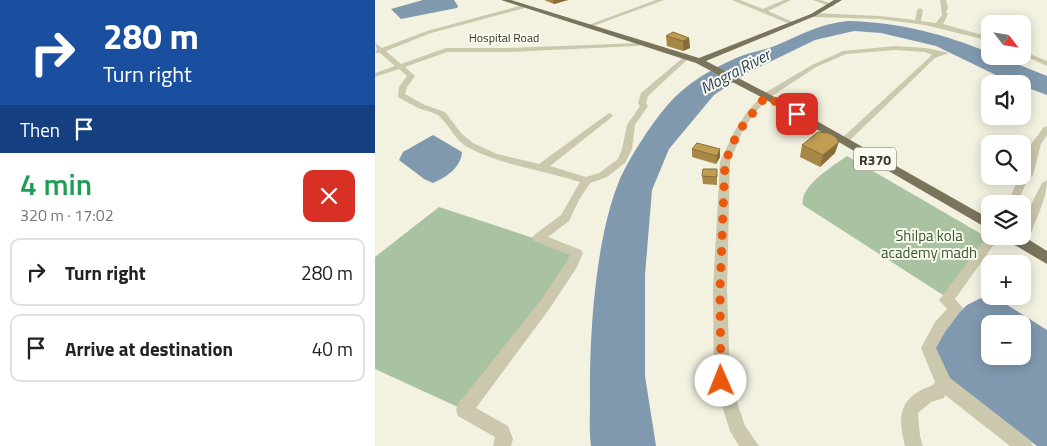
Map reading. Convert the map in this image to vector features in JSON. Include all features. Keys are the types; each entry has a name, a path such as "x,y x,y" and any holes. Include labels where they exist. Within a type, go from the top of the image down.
{"main road":[{"path":"504,0 638,44 699,61 813,15 839,0"},
{"name":"R370","path":"699,61 764,95 981,219"},
{"path":"1026,245 1047,258"}],"street":[{"path":"586,27 661,0"},
{"path":"735,0 792,23"},
{"path":"764,11 788,0"},
{"path":"816,0 832,5"},
{"path":"937,25 941,23 940,21 945,14 943,13 945,8 943,0"},
{"path":"378,50 429,32 523,7"},
{"path":"918,22 920,10"},
{"path":"813,15 845,15 918,22 981,36"},
{"name":"Hospital Road","path":"375,75 440,51 452,49 508,50 638,44"},
{"path":"750,446 737,431 721,381 720,290 725,162 738,132 764,95 814,66 845,52 895,48 926,50 942,54 911,76 844,141"},
{"path":"378,50 411,76 403,87 401,95 422,107 442,114 457,135 470,145 494,156 586,181 603,176 622,161 630,138 631,125 644,106 642,103 644,95 687,57"},
{"path":"1031,57 1047,64"},
{"path":"541,168 609,115"},
{"path":"1016,195 1022,182 1028,175 1036,144 1047,129"},
{"path":"502,446 504,439 502,432 464,410 560,284 575,260 577,253 538,238 565,218 574,199 586,181"},
{"path":"1031,216 1047,183"},
{"path":"987,245 946,300 956,308 928,348 944,384 1024,446"},
{"path":"914,446 911,436 910,409 926,396 937,392 944,384"}],"green space":[{"name":"Shilpa kola academy madh","path":"847,156 981,234 981,245 985,245 943,295 803,205 806,191 826,171"},
{"path":"439,207 564,248 571,252 574,260 460,408 375,369 375,257"}],"water":[{"path":"423,0 454,0 458,6 457,8 401,19 391,9"},
{"name":"Mogra River","path":"848,21 885,24 921,30 956,40 981,49 981,65 1020,65 1047,76 1047,95 1031,89 1031,75 996,75 936,46 881,33 854,31 815,40 747,73 714,95 669,149 652,190 645,275 645,376 656,446 591,446 590,376 595,291 610,207 622,174 652,125 676,96 691,83 717,67 735,59 773,47 828,24"},
{"path":"433,135 462,152 456,167 443,178 433,183 424,179 399,160 403,152"},
{"path":"981,298 981,305 1007,305 1023,315 981,315 981,365 1031,365 1031,320 1047,330 1047,446 1037,446 971,398 945,376 935,351 937,342 946,325 967,305"}],"building":[{"path":"673,32 689,38 683,41 666,36"},
{"path":"818,132 828,133 836,137 839,142 823,155 802,145"},
{"path":"697,143 720,149 717,156 692,149"},
{"path":"703,169 717,169 717,177 702,176"}],"route":[{"path":"721,381 720,290 725,162 738,132 750,114 766,96 797,114"}]}
